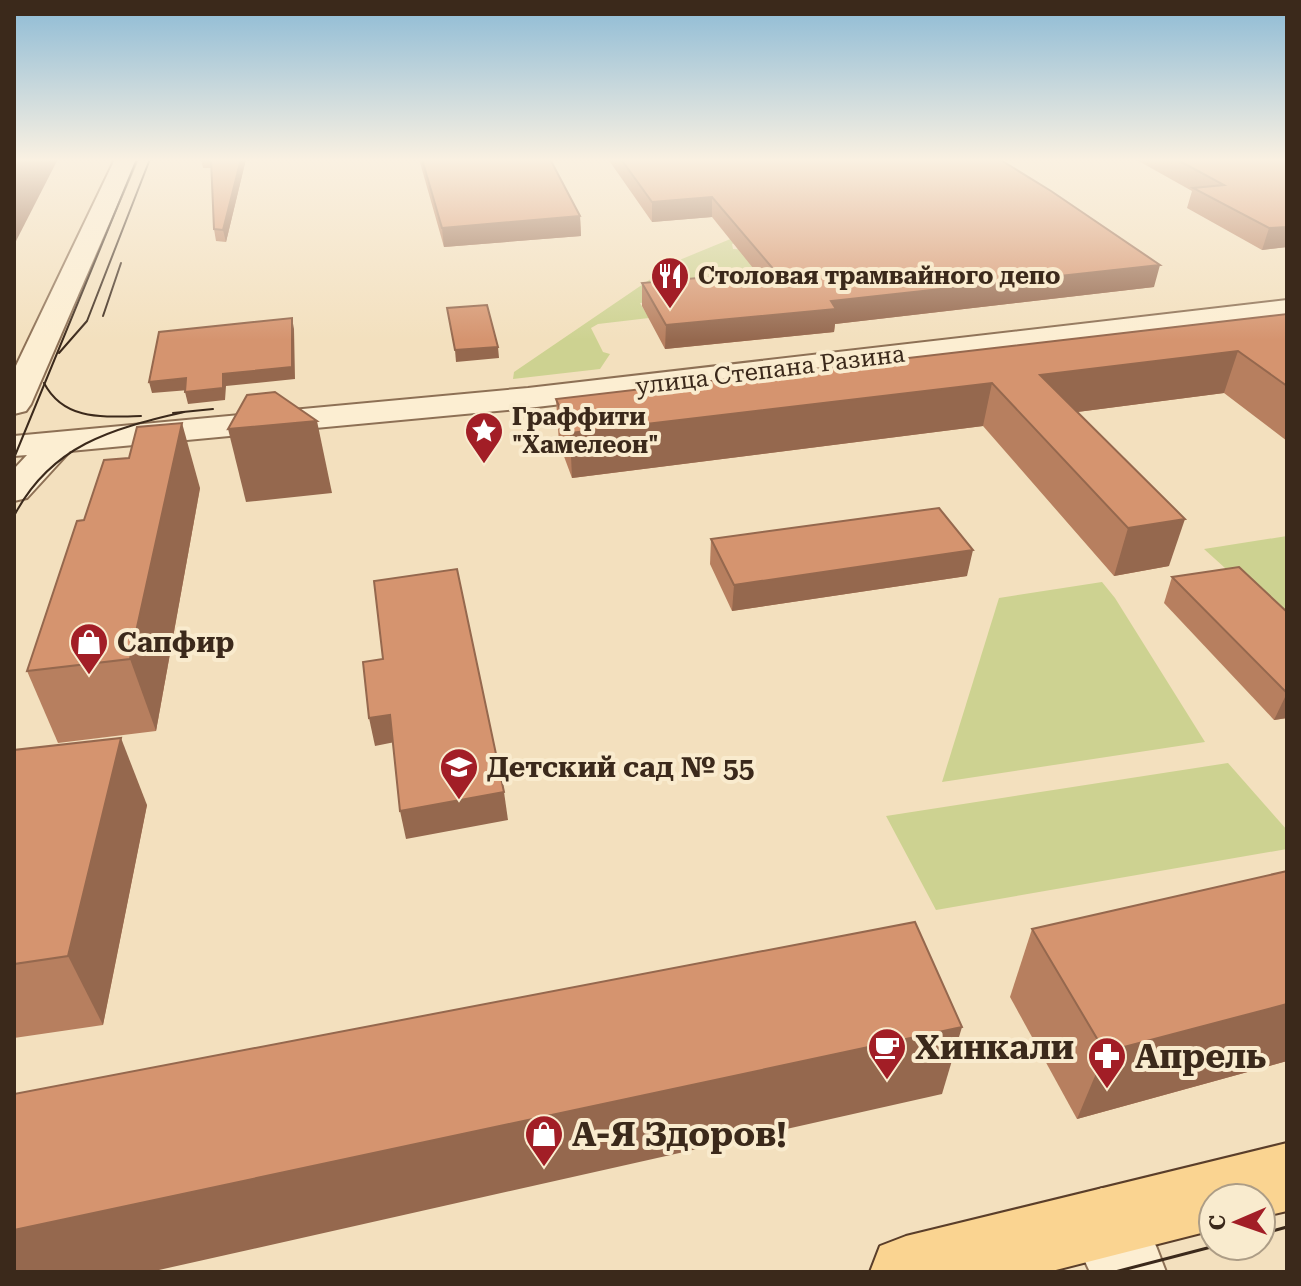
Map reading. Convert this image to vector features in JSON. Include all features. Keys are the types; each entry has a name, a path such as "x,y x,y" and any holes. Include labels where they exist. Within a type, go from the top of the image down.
{"main road":[{"path":"906,1272 1116,1248 1287,1177"}],"street":[{"path":"14,404 99,219"},
{"name":"улица Степана Разина","path":"14,446 543,396 1287,309"},
{"path":"14,489 58,443"}],"green space":[{"path":"745,233 752,238 732,244 733,249 753,250 769,288 640,303 649,318 598,324 591,328 603,352 610,354 600,369 513,379 514,372 677,261"},
{"path":"1287,536 1287,624 1204,549"},
{"path":"1102,582 1205,742 942,782 999,598"},
{"path":"1228,763 1287,830 1287,849 936,910 886,816"}],"building":[{"path":"214,219 226,219 223,230 214,229"},
{"path":"439,219 545,219 442,228"},
{"path":"731,219 1092,219 1160,265 831,301 836,309 666,325 642,283 775,271"},
{"path":"1252,219 1287,219 1287,227 1269,228"},
{"path":"487,305 498,347 455,350 447,308"},
{"path":"1287,314 1287,386 1238,351 1040,375 1185,519 1128,528 992,383 570,433 556,399"},
{"path":"292,318 292,367 223,374 223,388 185,392 186,378 149,382 159,332"},
{"path":"275,392 317,421 228,429 247,395"},
{"path":"182,423 130,659 27,671 77,521 84,520 104,460 129,458 137,427"},
{"path":"939,508 973,550 734,585 711,539"},
{"path":"1239,567 1287,612 1287,693 1172,577"},
{"path":"457,569 504,792 400,811 390,715 369,718 363,662 383,659 374,581"},
{"path":"121,738 68,956 14,964 14,750"},
{"path":"1287,871 1287,1004 1105,1052 1032,929"},
{"path":"915,922 962,1027 14,1230 14,1094"}],"tram line":[{"path":"45,384 112,219"},
{"path":"59,353 87,321 127,219"},
{"path":"103,316 121,263"},
{"path":"14,458 45,384"},
{"path":"45,384 52,395 73,410 99,416 141,416"},
{"path":"173,413 213,409"},
{"path":"14,516 29,492 65,456 132,425 184,412"},
{"path":"1277,1230 1287,1227"},
{"path":"1115,1272 1197,1251"}],"place":[{"name":"Столовая трамвайного депо","path":"670,310"},
{"name":"Граффити \"Хамелеон\"","path":"484,465"},
{"name":"Сапфир","path":"89,676"},
{"name":"Детский сад № 55","path":"459,801"},
{"name":"Хинкали","path":"887,1081"},
{"name":"Апрель","path":"1107,1090"},
{"name":"А-Я Здоров!","path":"544,1168"}]}
